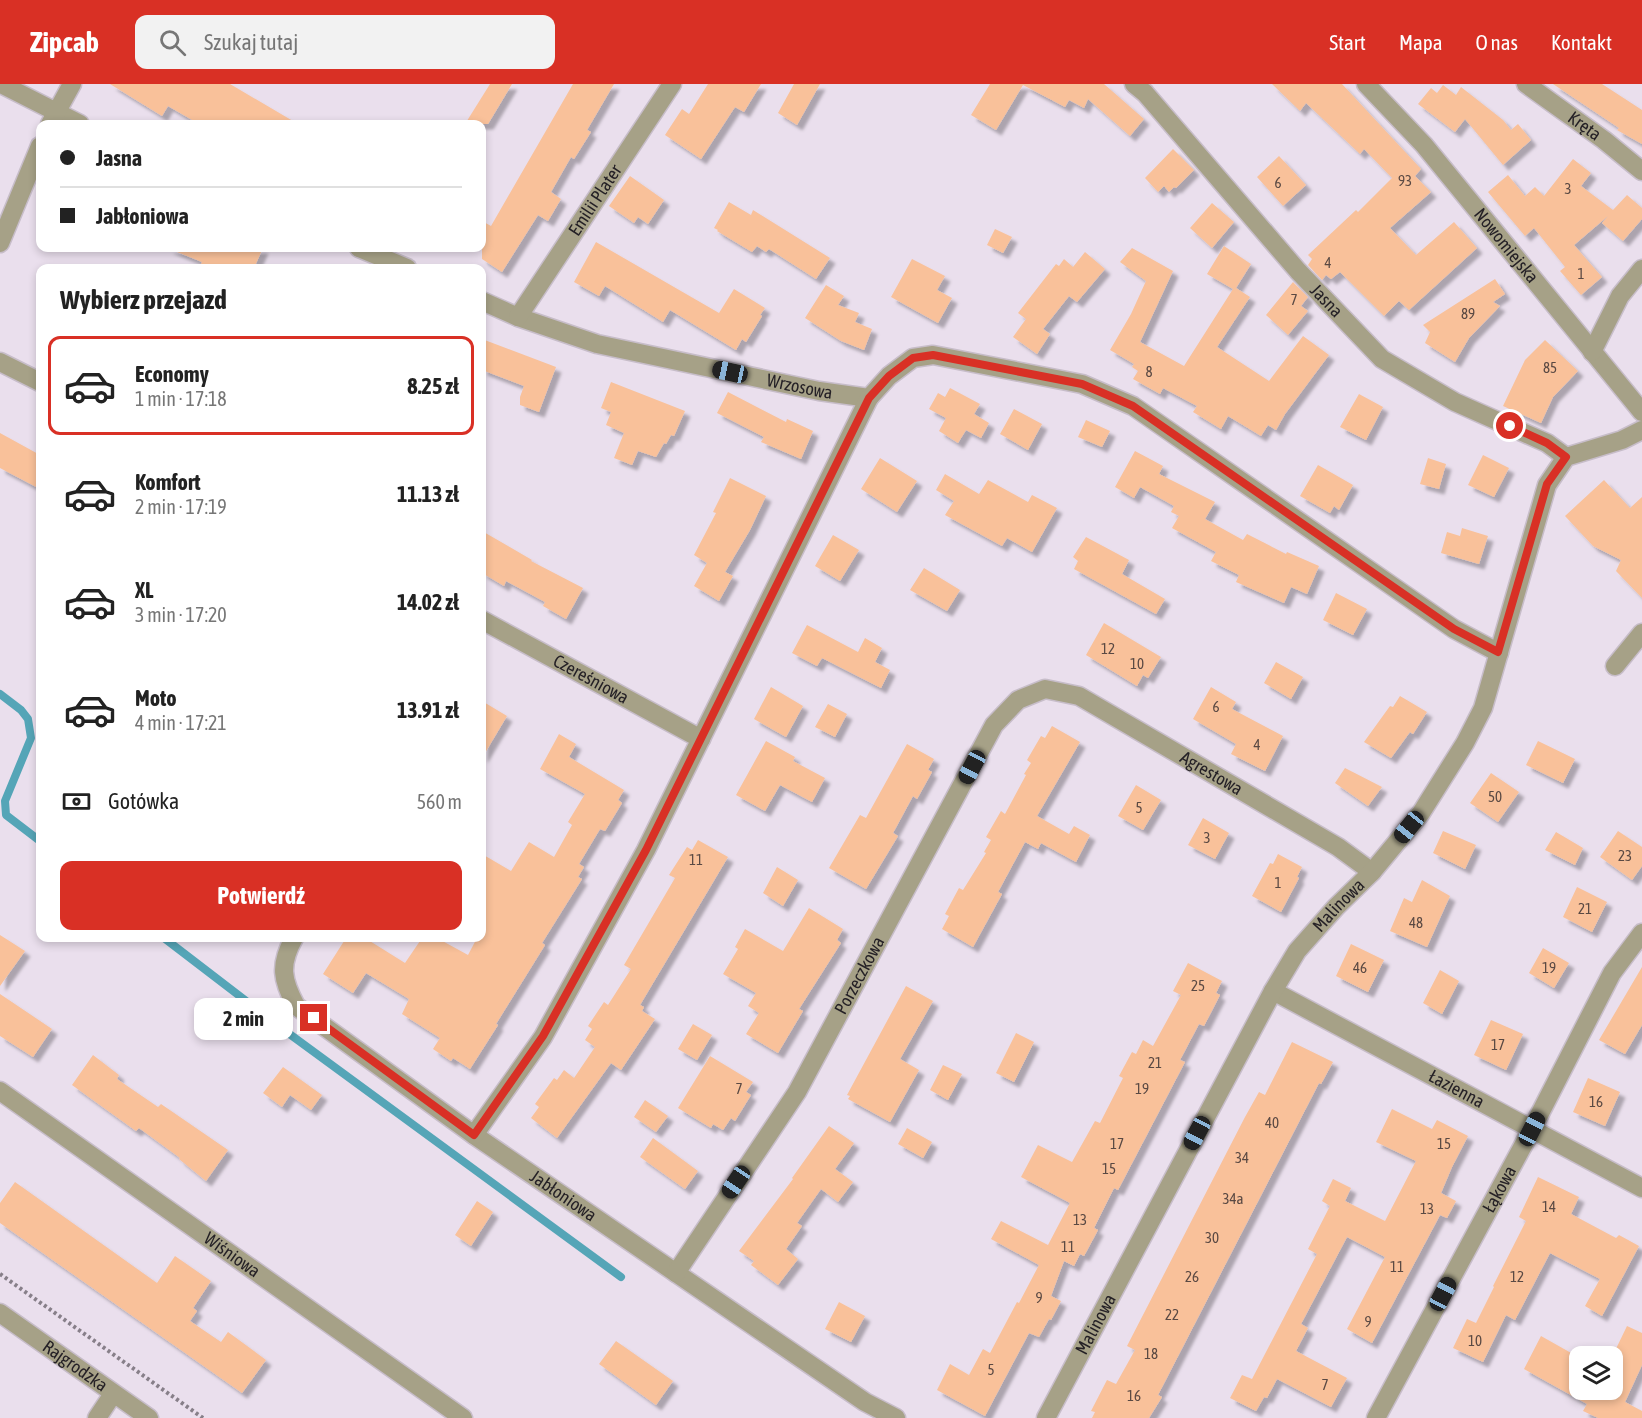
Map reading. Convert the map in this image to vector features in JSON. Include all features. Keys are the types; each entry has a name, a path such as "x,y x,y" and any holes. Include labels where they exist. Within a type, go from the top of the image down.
{"street":[{"path":"1,84 53,119 72,84"},
{"name":"Emilii Plater","path":"519,317 672,84"},
{"name":"Jasna","path":"1134,84 1145,93 1222,180 1298,271 1382,359 1455,402 1547,443 1566,457"},
{"name":"Nowomiejska","path":"1366,84 1424,145 1642,412"},
{"name":"Kręta","path":"1526,84 1642,171"},
{"path":"0,243 36,156"},
{"path":"369,252 397,264"},
{"path":"1592,352 1620,296 1642,269"},
{"name":"Wrzosowa","path":"486,303 519,317 597,344 819,391 869,398"},
{"path":"474,1135 543,1036 646,850 869,398 889,376 913,358 933,355 1082,384 1133,406 1454,629 1498,652"},
{"path":"0,362 36,380"},
{"path":"1566,457 1622,440 1642,430"},
{"name":"Malinowa","path":"1046,1418 1273,991 1297,951 1336,907 1372,872 1421,813 1465,743 1483,708 1547,484 1566,457"},
{"name":"Czereśniowa","path":"486,622 701,739"},
{"path":"1615,666 1642,633"},
{"name":"Agrestowa","path":"1045,689 1079,696 1338,847 1372,872"},
{"name":"Porzeczkowa","path":"676,1273 797,1092 994,725 1018,700 1045,689"},
{"name":"Łąkowa","path":"1376,1418 1532,1129 1612,973 1642,933"},
{"name":"Jabłoniowa","path":"292,942 284,964 285,985 296,1005 474,1135 865,1402 896,1418"},
{"name":"Łazienna","path":"1273,991 1642,1188"},
{"name":"Wiśniowa","path":"0,1091 463,1418"},
{"name":"Rajgrodzka","path":"0,1313 148,1418"},
{"path":"97,1418 113,1394"}],"path":[{"path":"0,1274 203,1418"}],"building":[{"path":"110,84 230,84 291,120 192,120 168,106 162,116"},
{"path":"490,84 512,84 488,124 486,120 468,120"},
{"path":"573,84 614,84 587,130 591,132 574,159 571,157 551,192 561,199 548,221 538,215 502,272 482,259 482,252 486,252 486,223 491,226"},
{"path":"708,84 761,84 744,112 735,107 701,159 665,135 682,109 689,114"},
{"path":"794,84 820,84 797,125 778,113"},
{"path":"990,84 1104,84 1144,119 1130,136 1088,99 1084,108 1069,100 1065,107 1023,85 996,130 971,115"},
{"path":"1272,84 1342,84 1421,169 1415,176 1431,192 1390,228 1416,255 1454,222 1477,248 1409,310 1399,301 1384,316 1340,272 1331,279 1326,275 1322,280 1308,265 1312,259 1308,255 1356,210 1358,212 1392,178 1364,149 1360,154 1306,103 1300,111"},
{"path":"1553,84 1602,84 1642,110 1642,144 1617,130 1619,128"},
{"path":"1443,85 1456,95 1461,87 1503,120 1511,130 1518,124 1531,140 1503,165 1465,119 1455,132 1418,104 1431,88 1437,93"},
{"path":"1173,149 1194,170 1176,188 1174,187 1169,192 1164,186 1158,192 1145,178"},
{"path":"1279,156 1306,185 1283,206 1257,177"},
{"path":"1573,159 1591,173 1581,186 1613,210 1627,195 1642,208 1642,219 1623,241 1602,223 1608,216 1574,245 1602,277 1581,295 1560,271 1565,267 1534,228 1525,236 1488,192 1508,175 1525,196 1535,187 1544,196"},
{"path":"630,176 664,200 648,224 638,217 634,223 609,206"},
{"path":"729,202 751,215 753,210 830,258 816,279 769,249 766,252 757,246 752,252 717,231 714,228"},
{"path":"1212,203 1234,222 1212,248 1190,228"},
{"path":"995,229 1012,237 1003,253 987,245"},
{"path":"596,242 719,313 734,289 765,308 760,315 762,316 746,342 742,339 736,350 670,310 663,322 605,286 599,296 574,282"},
{"path":"1224,246 1251,264 1236,288 1250,297 1217,347 1269,381 1303,336 1329,355 1285,414 1276,430 1268,425 1261,436 1228,416 1221,429 1193,412 1197,406 1163,388 1160,394 1133,379 1138,371 1132,367 1134,364 1110,350 1131,314 1146,281 1120,262 1132,248 1173,271 1140,342 1184,366 1233,289 1207,274"},
{"path":"177,252 261,252 256,264 201,264 202,262"},
{"path":"1085,252 1105,269 1077,302 1069,296 1043,329 1050,334 1037,354 1013,337 1026,319 1018,313 1056,264 1059,266 1064,259 1073,267"},
{"path":"912,259 945,276 937,290 952,298 938,323 891,297"},
{"path":"1495,279 1505,294 1493,302 1500,306 1469,338 1455,362 1425,343 1430,332 1423,325"},
{"path":"1293,282 1308,297 1301,306 1308,311 1288,335 1266,315"},
{"path":"826,285 844,296 838,305 859,313 855,322 872,329 864,350 841,341 805,318"},
{"path":"1545,340 1578,371 1553,397 1541,423 1503,406 1525,360"},
{"path":"486,341 556,367 539,412 520,405 524,386 486,372"},
{"path":"611,382 685,411 674,436 671,435 666,444 664,443 656,457 638,451 632,465 614,458 624,433 606,425 611,412 601,408"},
{"path":"950,388 980,404 974,414 989,423 981,438 966,430 958,443 939,431 946,418 929,409 938,393 945,397"},
{"path":"728,392 786,422 787,419 813,431 801,459 761,442 764,437 717,413"},
{"path":"1359,394 1383,407 1366,440 1340,427"},
{"path":"1014,409 1042,424 1028,450 1000,434"},
{"path":"1086,420 1110,431 1102,447 1078,437"},
{"path":"0,433 36,453 36,487 0,468"},
{"path":"1135,451 1163,466 1159,474 1215,502 1205,519 1243,540 1247,534 1286,554 1287,552 1319,566 1307,594 1291,587 1284,603 1236,582 1239,575 1211,561 1216,552 1172,528 1179,516 1171,512 1174,506 1140,487 1134,498 1115,487"},
{"path":"1483,455 1509,468 1494,497 1468,485"},
{"path":"880,458 917,481 897,512 861,489"},
{"path":"1428,458 1446,464 1439,489 1420,484"},
{"path":"1318,465 1353,485 1339,510 1334,506 1330,513 1300,496"},
{"path":"945,474 979,494 988,480 1028,502 1032,495 1057,508 1032,552 1007,538 1002,546 945,515 954,501 936,490"},
{"path":"730,478 766,496 750,530 725,572 733,576 719,601 694,586 707,563 694,555 716,513 713,512"},
{"path":"1604,480 1630,508 1642,497 1642,598 1616,571 1621,560 1593,546 1565,516"},
{"path":"1462,528 1488,536 1479,564 1441,553 1447,532 1460,536"},
{"path":"486,533 531,561 583,588 566,619 543,606 545,602 506,581 504,586 486,575"},
{"path":"833,535 859,550 840,581 815,566"},
{"path":"1086,537 1129,560 1122,574 1165,599 1156,614 1074,569 1078,561 1073,557"},
{"path":"924,568 960,590 947,611 910,590"},
{"path":"1336,593 1367,609 1353,635 1323,620"},
{"path":"1104,623 1161,657 1148,678 1143,675 1137,686 1086,655"},
{"path":"807,625 858,652 865,638 882,648 875,662 890,670 881,688 822,658 817,666 792,653"},
{"path":"1276,662 1303,677 1291,699 1264,683"},
{"path":"771,687 803,706 786,737 754,719"},
{"path":"1211,687 1236,702 1232,709 1283,736 1265,771 1231,754 1236,744 1193,719"},
{"path":"1400,696 1427,712 1413,734 1410,732 1391,758 1364,742"},
{"path":"486,703 507,716 486,751"},
{"path":"828,704 847,714 835,737 815,727"},
{"path":"1052,726 1080,742 1037,816 1069,834 1074,826 1090,835 1076,862 1041,843 1038,849 1025,842 998,892 1002,894 973,947 942,929 949,916 945,914 959,888 963,890 986,853 984,852 991,840 986,837 1001,811 1005,814 1031,763 1027,760 1041,736 1045,738"},
{"path":"559,734 576,744 569,757 624,790 618,800 622,803 605,831 600,829 579,864 584,867 578,877 582,879 542,943 545,945 470,1069 453,1058 451,1061 433,1049 440,1038 402,1014 409,999 366,973 353,993 323,974 343,942 371,942 405,963 419,942 444,942 468,955 475,942 486,942 486,856 511,871 529,842 554,857 572,825 568,822 585,794 540,769"},
{"path":"766,741 795,757 793,761 825,778 812,802 780,785 765,811 736,795"},
{"path":"1538,741 1575,759 1563,783 1526,765"},
{"path":"907,744 934,759 928,770 932,772 917,799 913,796 893,833 898,836 866,889 829,868 860,815 866,818"},
{"path":"1345,768 1382,787 1368,806 1335,783"},
{"path":"1491,773 1519,792 1498,822 1470,803"},
{"path":"1136,785 1161,800 1143,830 1118,816"},
{"path":"1203,818 1229,833 1215,859 1188,845"},
{"path":"1443,831 1476,845 1465,869 1433,853"},
{"path":"1618,831 1642,847 1642,866 1632,880 1600,857"},
{"path":"1556,832 1583,848 1575,865 1545,850"},
{"path":"698,840 728,857 640,1005 644,1007 642,1011 655,1019 621,1070 611,1063 557,1138 531,1118 539,1107 535,1104 554,1078 557,1080 564,1070 574,1078 595,1047 585,1040 592,1029 588,1026 604,1002 608,1005 631,969 624,965 675,878 669,875 687,847 692,850"},
{"path":"1278,854 1302,867 1297,877 1299,878 1281,912 1252,896 1270,863 1273,864"},
{"path":"777,867 798,880 783,906 763,893"},
{"path":"1422,880 1450,896 1427,947 1390,931 1404,898 1412,902"},
{"path":"1577,887 1607,902 1592,932 1563,917"},
{"path":"809,908 843,929 837,940 841,943 799,1009 803,1011 778,1053 746,1034 759,1013 748,1006 756,993 723,974 738,949 735,947 745,929 783,951"},
{"path":"0,935 25,951 0,986"},
{"path":"1351,944 1384,960 1368,992 1336,976"},
{"path":"1543,948 1569,963 1554,988 1529,973"},
{"path":"1188,963 1222,981 1216,993 1220,995 1204,1026 1199,1024 1180,1060 1185,1062 1118,1190 1114,1188 1094,1228 1098,1230 1084,1256 1080,1254 1074,1266 1064,1261 1051,1296 1061,1301 1051,1320 1049,1319 1039,1337 1029,1333 985,1416 937,1390 950,1364 969,1375 983,1349 990,1353 1039,1265 991,1239 1001,1221 1048,1245 1070,1203 1021,1177 1038,1145 1072,1162 1095,1121 1100,1123 1123,1078 1119,1076 1132,1052 1136,1054 1143,1040 1153,1046 1181,995 1173,991"},
{"path":"1642,967 1642,1025 1625,1054 1599,1040"},
{"path":"1440,970 1459,981 1442,1014 1423,1003"},
{"path":"906,986 933,1001 900,1059 919,1070 890,1122 848,1099 850,1096 847,1095"},
{"path":"0,994 52,1029 33,1057 0,1036"},
{"path":"1491,1020 1523,1034 1506,1070 1474,1055"},
{"path":"693,1024 712,1035 697,1060 678,1049"},
{"path":"1016,1033 1034,1042 1014,1082 996,1073"},
{"path":"1292,1042 1333,1062 1321,1084 1319,1083 1158,1395 1162,1397 1149,1418 1092,1418 1095,1412 1091,1411 1107,1380 1116,1384 1135,1350 1127,1346 1245,1117 1259,1092 1265,1095"},
{"path":"93,1055 119,1075 117,1079 158,1107 161,1104 228,1150 206,1181 180,1158 139,1128 136,1131 72,1085"},
{"path":"710,1056 753,1082 746,1092 751,1095 735,1121 731,1118 723,1130 713,1124 711,1128 678,1108"},
{"path":"943,1065 962,1074 948,1100 930,1090"},
{"path":"283,1067 322,1095 311,1110 290,1095 282,1107 263,1093"},
{"path":"1588,1078 1620,1092 1605,1126 1573,1112"},
{"path":"645,1100 668,1116 656,1132 634,1117"},
{"path":"1392,1109 1432,1129 1437,1120 1468,1136 1441,1193 1456,1201 1447,1218 1440,1215 1372,1343 1347,1329 1385,1257 1347,1237 1301,1324 1308,1328 1296,1351 1347,1378 1331,1407 1277,1379 1267,1398 1264,1397 1256,1411 1230,1398 1242,1375 1252,1379 1317,1254 1308,1249 1330,1206 1322,1201 1333,1179 1351,1188 1345,1201 1385,1221 1416,1161 1376,1142"},
{"path":"829,1126 854,1143 835,1169 853,1182 838,1202 821,1189 797,1223 802,1226 786,1249 798,1259 778,1285 751,1265 754,1261 739,1251"},
{"path":"907,1128 932,1142 923,1158 898,1144"},
{"path":"653,1138 698,1171 685,1189 640,1157"},
{"path":"1538,1177 1579,1197 1571,1214 1616,1238 1619,1235 1639,1246 1602,1316 1585,1306 1600,1279 1550,1253 1515,1320 1506,1315 1483,1362 1453,1348 1467,1319 1476,1323 1494,1287 1526,1221 1519,1217"},
{"path":"15,1182 157,1283 175,1256 211,1281 193,1308 197,1311 190,1321 221,1342 228,1332 266,1360 242,1393 0,1223 0,1203"},
{"path":"477,1201 493,1212 471,1246 455,1235"},
{"path":"839,1302 865,1316 851,1342 825,1329"},
{"path":"1627,1326 1642,1333 1642,1365 1625,1402 1642,1411 1642,1418 1598,1418 1583,1411 1587,1404 1580,1400 1623,1400 1623,1346 1617,1346"},
{"path":"1541,1336 1569,1352 1569,1394 1524,1369"},
{"path":"616,1341 673,1381 656,1405 599,1364"}],"waterway":[{"path":"0,694 21,710 28,719 31,738 5,801 6,815 36,838"},
{"path":"169,942 284,1030 621,1277"}],"route":[{"path":"314,1018 474,1135 543,1036 646,850 869,398 889,376 913,358 933,355 1082,384 1133,406 1454,629 1498,652 1547,484 1566,457 1547,443 1510,426"}]}
